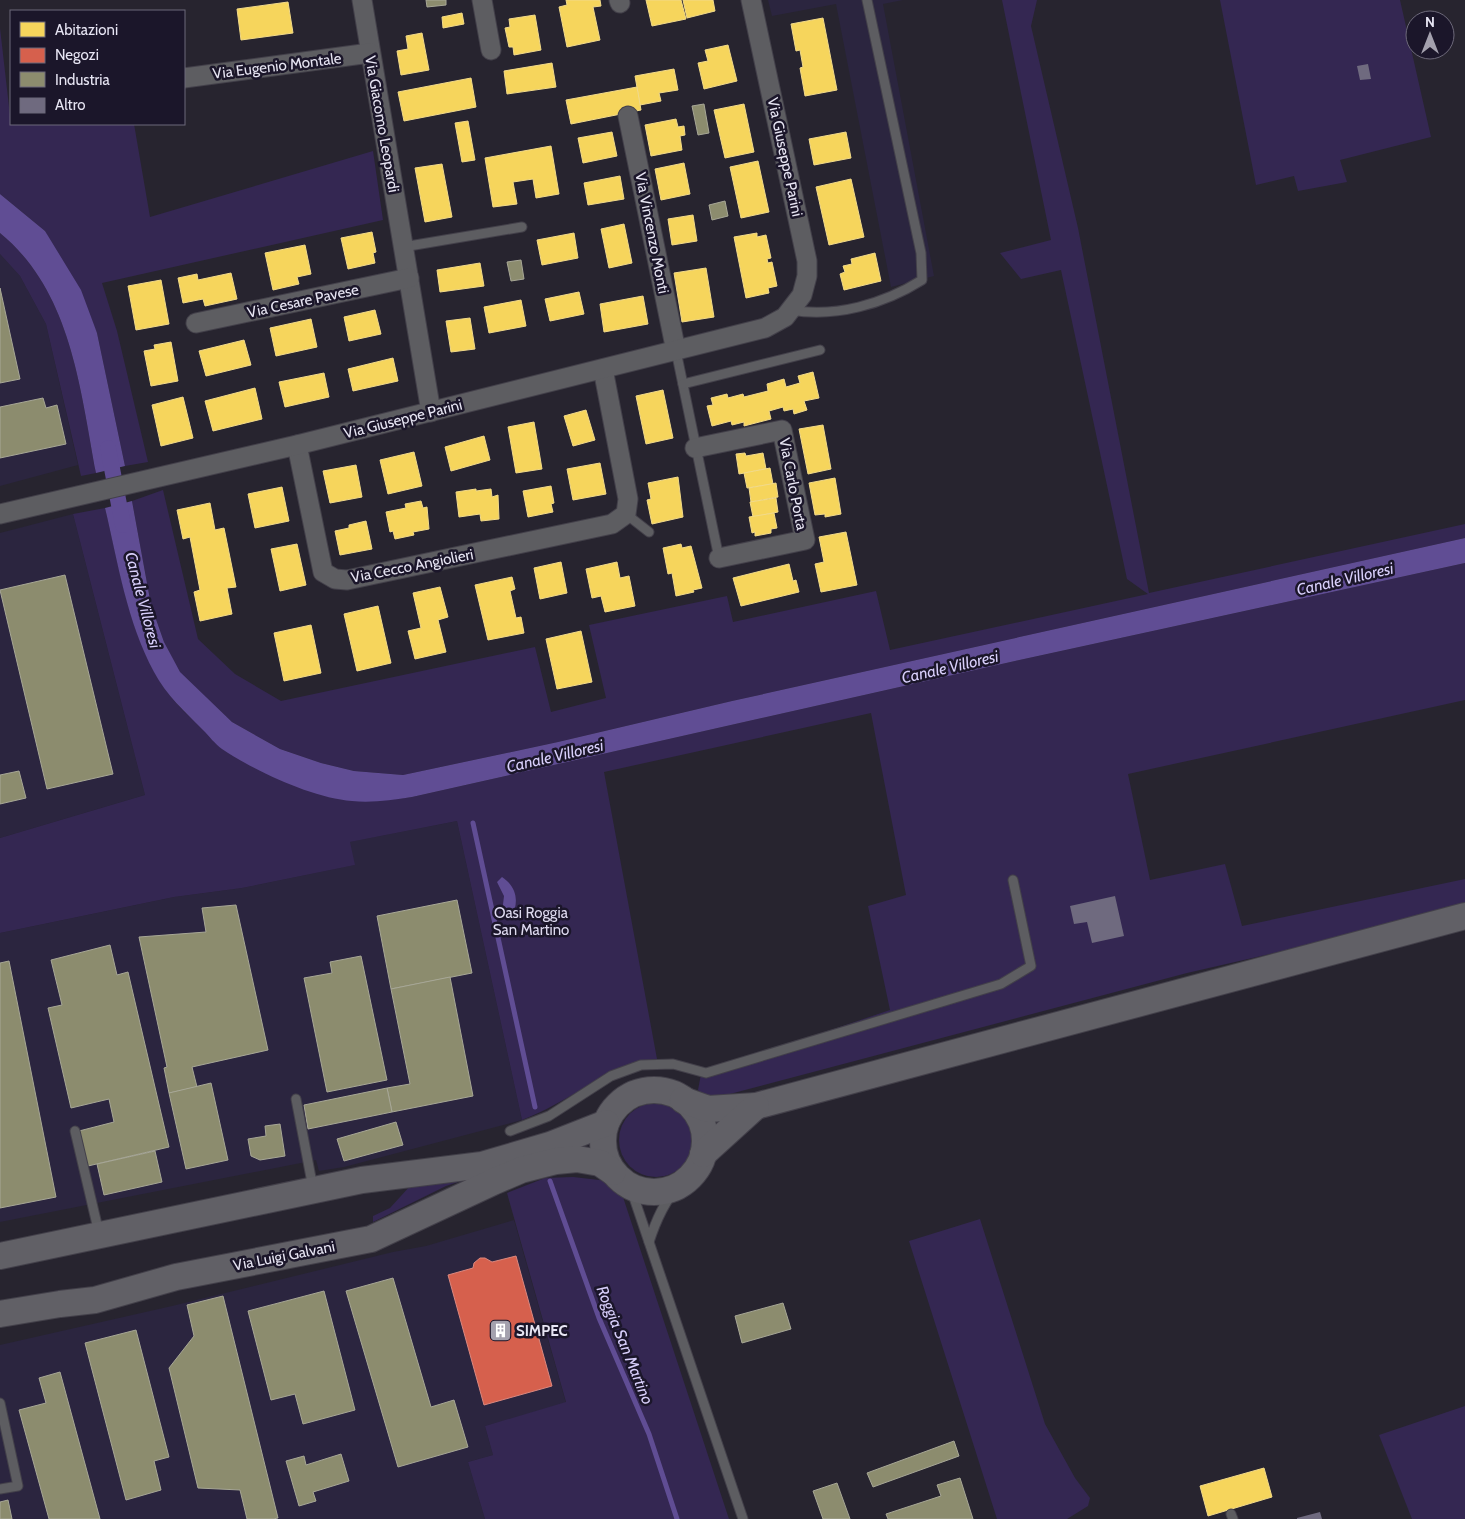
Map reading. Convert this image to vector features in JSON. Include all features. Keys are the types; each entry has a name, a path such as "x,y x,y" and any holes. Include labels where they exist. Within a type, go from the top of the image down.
{"main road":[{"path":"622,1179 604,1148 606,1123 616,1107 639,1092 658,1090 676,1095 708,1109 756,1106 1465,916"},
{"path":"684,1100 694,1110 702,1124 705,1139 704,1154"},
{"path":"553,1153 600,1162 622,1179 646,1192 663,1191 679,1185 695,1172 704,1154 756,1106"},
{"path":"0,1256 362,1180 482,1165 553,1153 606,1123"},
{"name":"Via Luigi Galvani","path":"0,1314 95,1300 176,1277 371,1239 521,1170 553,1153"}],"street":[{"name":"Via Giacomo Leopardi","path":"362,0 431,412"},
{"path":"482,0 491,50"},
{"name":"Via Giuseppe Parini","path":"0,514 297,445 676,351 765,328 785,317 802,295 807,276 807,261 751,0"},
{"name":"Via Eugenio Montale","path":"185,78 370,53"},
{"name":"Via Vincenzo Monti","path":"628,116 676,351"},
{"name":"Via Cesare Pavese","path":"196,323 409,278"},
{"path":"603,369 628,499 626,514"},
{"name":"Via Carlo Porta","path":"695,448 782,430 804,540 719,558"},
{"name":"Via Cecco Angiolieri","path":"297,445 322,572 335,579 347,580 612,524 626,514"}],"lane":[{"path":"791,310 813,314 840,310 890,298 922,280 921,253 867,0"},
{"path":"403,247 522,227"},
{"path":"683,384 820,350"},
{"path":"676,351 719,558"},
{"path":"626,514 649,532"},
{"path":"510,1131 549,1116 612,1076 641,1065 673,1064 706,1073 1001,984 1031,966 1012,880"},
{"path":"296,1099 314,1191"},
{"path":"75,1131 100,1236"},
{"path":"622,1179 649,1242 743,1519"},
{"path":"649,1242 656,1219 668,1198 679,1185"},
{"path":"0,1403 18,1486 0,1490"}],"shaded area":[{"path":"768,0 903,0 883,4 934,276 891,287 836,4 772,16"},
{"path":"0,254 20,276 46,324 78,465 0,486"},
{"path":"73,514 145,795 0,838 0,533"},
{"path":"457,821 522,1120 344,1167 319,1171 316,1160 0,1222 0,933 174,897 242,888 354,865 349,842"},
{"path":"514,1220 566,1403 485,1426 493,1455 468,1462 485,1519 0,1519 0,1345 172,1306 393,1252 426,1246"}],"green space":[{"path":"1002,0 1037,0 1031,26 1078,228 1149,593 1465,524 1465,538 732,701 558,742 403,775 354,771 321,763 280,749 232,722 179,672 164,642 151,605 132,501 163,490 198,639 235,674 281,701 535,647 551,712 606,698 589,625 727,596 733,622 876,591 890,650 1148,594 1127,579 1061,270 1021,279 1000,253 1051,240"},
{"path":"1220,0 1400,0 1405,22 1405,60 1414,60 1431,137 1340,160 1347,182 1298,191 1294,176 1256,185"},
{"path":"0,28 10,125 134,125 150,217 373,151 383,220 102,283 117,331 148,462 125,466 97,333 45,231 0,194"},
{"path":"0,233 24,256 43,283 57,312 69,343 77,375 96,473 81,476 46,324 20,276 0,254"},
{"name":"Oasi Roggia San Martino","path":"105,508 133,621 143,648 156,674 171,697 191,718 207,730 305,786 319,793 353,800 412,797 1015,661 1465,563 1465,700 1128,774 1150,880 1225,864 1242,926 1465,879 1465,909 1187,973 707,1100 698,1090 701,1074 890,1010 868,906 906,895 871,713 604,772 657,1059 622,1069 522,1120 457,821 350,842 355,865 242,888 174,897 0,933 0,838 145,795 73,514"},
{"path":"656,1103 670,1106 682,1114 690,1126 693,1140 690,1154 682,1166 670,1174 656,1177 642,1174 630,1166 622,1154 619,1140 622,1126 630,1114 642,1106"},
{"path":"494,1170 446,1186 373,1222 373,1216 390,1208 411,1185"},
{"path":"573,1177 608,1181 622,1194 729,1519 485,1519 468,1462 493,1455 485,1426 566,1402 507,1193 545,1178"},
{"path":"980,1219 1045,1424 1075,1478 1090,1498 1088,1506 1067,1519 997,1519 909,1241"},
{"path":"1465,1406 1465,1519 1412,1519 1379,1435"}],"water":[{"path":"0,194 45,231 81,290 97,333 125,466 96,473 69,343 43,283 24,256 0,233"},
{"path":"132,501 151,605 164,642 180,672 232,722 280,749 321,763 354,771 403,775 558,742 732,701 1465,538 1465,563 1015,661 412,797 360,802 336,799 302,789 267,774 235,757 217,745 164,688 145,653 130,613 105,508"},
{"path":"502,877 514,890 516,905 512,917 507,917 502,913 504,896 497,882"}],"building: Abitazioni":[{"path":"566,0 600,0 601,6 593,7 600,40 567,47 559,7 567,5"},
{"path":"646,0 681,0 686,19 652,26"},
{"path":"683,0 713,0 715,11 687,18"},
{"path":"288,2 293,33 241,40 237,9"},
{"path":"462,13 464,24 443,28 442,17"},
{"path":"535,15 541,50 514,55 513,47 509,47 505,28 510,27 509,19"},
{"path":"823,18 837,90 805,96 800,68 803,67 800,50 796,51 791,24"},
{"path":"422,33 429,70 401,75 397,51 408,49 406,36"},
{"path":"728,45 737,81 704,89 698,63 708,61 705,50"},
{"path":"552,63 556,87 507,94 504,71"},
{"path":"674,69 678,90 659,93 661,101 640,105 635,76"},
{"path":"471,78 476,107 404,121 398,92"},
{"path":"637,87 641,110 571,124 566,100"},
{"path":"744,104 754,152 725,158 714,110"},
{"path":"676,119 678,127 684,126 685,135 680,136 682,150 651,156 645,125"},
{"path":"468,121 475,160 462,162 455,123"},
{"path":"612,132 617,156 583,163 578,138"},
{"path":"846,132 851,158 814,165 809,139"},
{"path":"551,146 559,194 536,198 533,179 513,182 517,204 493,207 485,158"},
{"path":"758,161 769,212 741,218 730,167"},
{"path":"684,163 690,194 661,200 655,169"},
{"path":"442,164 452,217 425,222 415,168"},
{"path":"620,176 624,199 588,205 584,183"},
{"path":"851,179 864,237 829,245 816,187"},
{"path":"693,215 697,241 672,245 668,219"},
{"path":"624,224 632,263 609,268 601,229"},
{"path":"372,232 376,252 373,253 375,263 348,269 341,238"},
{"path":"574,233 578,258 542,265 537,240"},
{"path":"757,233 757,237 766,235 771,258 767,259 768,263 772,262 777,286 768,288 769,293 746,298 734,237"},
{"path":"305,245 311,274 297,277 299,284 273,290 265,253"},
{"path":"875,253 881,281 844,290 840,274 845,272 843,266 852,264 851,259"},
{"path":"480,263 484,286 440,292 437,270"},
{"path":"706,268 714,317 682,322 674,273"},
{"path":"231,273 237,299 205,306 203,299 183,303 178,278 197,274 198,280"},
{"path":"161,280 169,324 136,330 128,286"},
{"path":"579,292 584,314 550,321 545,299"},
{"path":"643,296 648,324 604,332 600,304"},
{"path":"521,300 526,326 489,333 484,307"},
{"path":"375,310 381,334 349,341 344,317"},
{"path":"470,318 475,349 451,352 446,321"},
{"path":"311,319 317,347 276,356 270,328"},
{"path":"244,340 251,365 206,376 199,351"},
{"path":"171,342 178,381 151,386 144,351 155,349 154,345"},
{"path":"393,358 398,381 353,391 348,369"},
{"path":"813,372 819,398 804,401 807,410 794,414 793,409 784,411 783,407 769,411 771,419 744,426 744,422 732,425 731,421 712,426 707,406 713,405 711,398 727,394 728,398 743,394 744,397 768,391 767,384 784,379 786,387 800,383 798,376"},
{"path":"324,373 329,397 285,407 279,382"},
{"path":"255,388 262,419 213,431 205,401"},
{"path":"663,390 673,438 646,444 636,396"},
{"path":"183,397 193,438 161,446 152,405"},
{"path":"586,410 595,440 573,446 564,416"},
{"path":"534,422 542,469 516,473 508,427"},
{"path":"823,425 831,469 808,474 799,429"},
{"path":"484,436 490,460 451,471 445,447"},
{"path":"414,452 422,486 388,494 380,460"},
{"path":"745,453 746,456 763,453 766,469 739,474 736,454"},
{"path":"600,463 606,494 573,500 567,469"},
{"path":"356,465 362,497 330,503 323,471"},
{"path":"770,468 773,484 747,488 744,473"},
{"path":"678,477 683,517 652,524 647,500 651,499 648,483"},
{"path":"835,478 841,514 825,517 825,514 815,515 809,483"},
{"path":"776,483 778,497 751,502 749,488"},
{"path":"551,486 554,503 551,504 553,512 528,517 523,491"},
{"path":"282,487 289,521 255,528 248,494"},
{"path":"476,489 476,491 491,489 492,497 498,495 499,519 481,521 480,514 459,517 456,492"},
{"path":"776,498 778,512 753,517 750,502"},
{"path":"421,501 423,508 427,507 429,529 413,532 414,535 395,539 393,531 390,532 386,512 406,508 405,504"},
{"path":"210,503 215,530 224,528 236,587 227,588 232,614 200,621 194,592 200,590 190,537 183,539 177,510"},
{"path":"774,513 777,528 771,529 771,533 755,536 755,532 752,533 749,517"},
{"path":"366,521 372,549 340,555 335,531"},
{"path":"846,532 857,585 821,592 815,564 824,562 819,537"},
{"path":"297,544 306,585 280,591 271,549"},
{"path":"681,544 682,548 691,546 702,588 676,596 672,573 668,574 663,548"},
{"path":"561,562 567,593 540,599 534,568"},
{"path":"617,562 620,578 629,576 635,606 605,612 601,596 592,598 586,569"},
{"path":"789,564 793,581 796,580 799,592 741,606 733,578"},
{"path":"512,577 515,589 510,591 516,618 521,617 524,633 488,640 475,585"},
{"path":"440,587 448,617 438,620 446,652 415,659 408,631 421,628 413,593"},
{"path":"378,606 391,663 357,671 344,614"},
{"path":"311,625 321,673 284,681 274,633"},
{"path":"581,631 592,682 557,689 546,639"},
{"path":"1264,1468 1272,1497 1208,1516 1200,1486"}],"building: Negozi":[{"name":"SIMPEC","path":"516,1256 552,1386 484,1405 448,1275 473,1268 474,1263 480,1258 485,1258 492,1262"}],"building: Industria":[{"path":"426,0 446,0 446,5 427,7"},
{"path":"704,104 709,133 698,135 692,106"},
{"path":"725,201 728,216 712,220 709,205"},
{"path":"521,260 524,279 511,281 507,262"},
{"path":"0,288 20,379 0,383"},
{"path":"43,398 46,408 57,405 66,444 0,458 0,407"},
{"path":"65,575 113,774 47,789 0,590"},
{"path":"19,771 26,798 0,804 0,775"},
{"path":"457,900 472,973 391,989 377,916"},
{"path":"236,905 268,1050 192,1067 197,1087 169,1093 164,1068 167,1067 139,937 206,932 202,908"},
{"path":"110,945 117,975 128,972 169,1147 88,1166 79,1131 114,1122 109,1099 71,1108 48,1008 62,1005 51,960"},
{"path":"361,956 387,1080 327,1092 304,978 332,973 330,962"},
{"path":"9,961 56,1197 0,1208 0,963"},
{"path":"450,977 473,1096 392,1112 387,1088 410,1084 391,989"},
{"path":"211,1083 228,1160 186,1169 169,1093"},
{"path":"387,1088 392,1112 308,1129 304,1105"},
{"path":"396,1122 403,1145 344,1161 337,1139"},
{"path":"280,1124 285,1156 260,1160 251,1156 248,1139 266,1136 265,1126"},
{"path":"155,1151 162,1182 104,1195 97,1164"},
{"path":"393,1278 431,1407 454,1400 468,1447 398,1467 346,1291"},
{"path":"324,1291 355,1410 303,1424 295,1394 271,1400 248,1311"},
{"path":"223,1296 278,1518 247,1519 240,1490 198,1488 169,1368 194,1336 187,1305"},
{"path":"783,1303 791,1329 742,1343 735,1316"},
{"path":"136,1330 169,1457 154,1461 161,1490 126,1500 85,1343"},
{"path":"60,1372 100,1519 49,1519 19,1410 46,1403 39,1378"},
{"path":"954,1441 959,1456 873,1487 867,1473"},
{"path":"341,1454 349,1481 313,1492 316,1501 299,1506 286,1461 304,1456 306,1465"},
{"path":"960,1478 973,1519 888,1519 886,1514 941,1496 937,1485"},
{"path":"837,1483 850,1519 823,1519 813,1491"},
{"path":"8,1500 12,1519 0,1519 0,1502"}],"building: Altro":[{"path":"1368,64 1371,79 1360,80 1357,66"},
{"path":"1115,896 1124,936 1092,943 1087,922 1074,924 1070,906"},
{"path":"1320,1512 1322,1519 1297,1519 1297,1518"}],"waterway":[{"name":"Canale Villoresi","path":"108,448 123,525"},
{"name":"Roggia San Martino","path":"473,823 535,1107"},
{"name":"Roggia San Martino","path":"550,1181 599,1318 649,1434 677,1519"}],"place":[{"name":"SIMPEC","path":"500,1331"}]}
